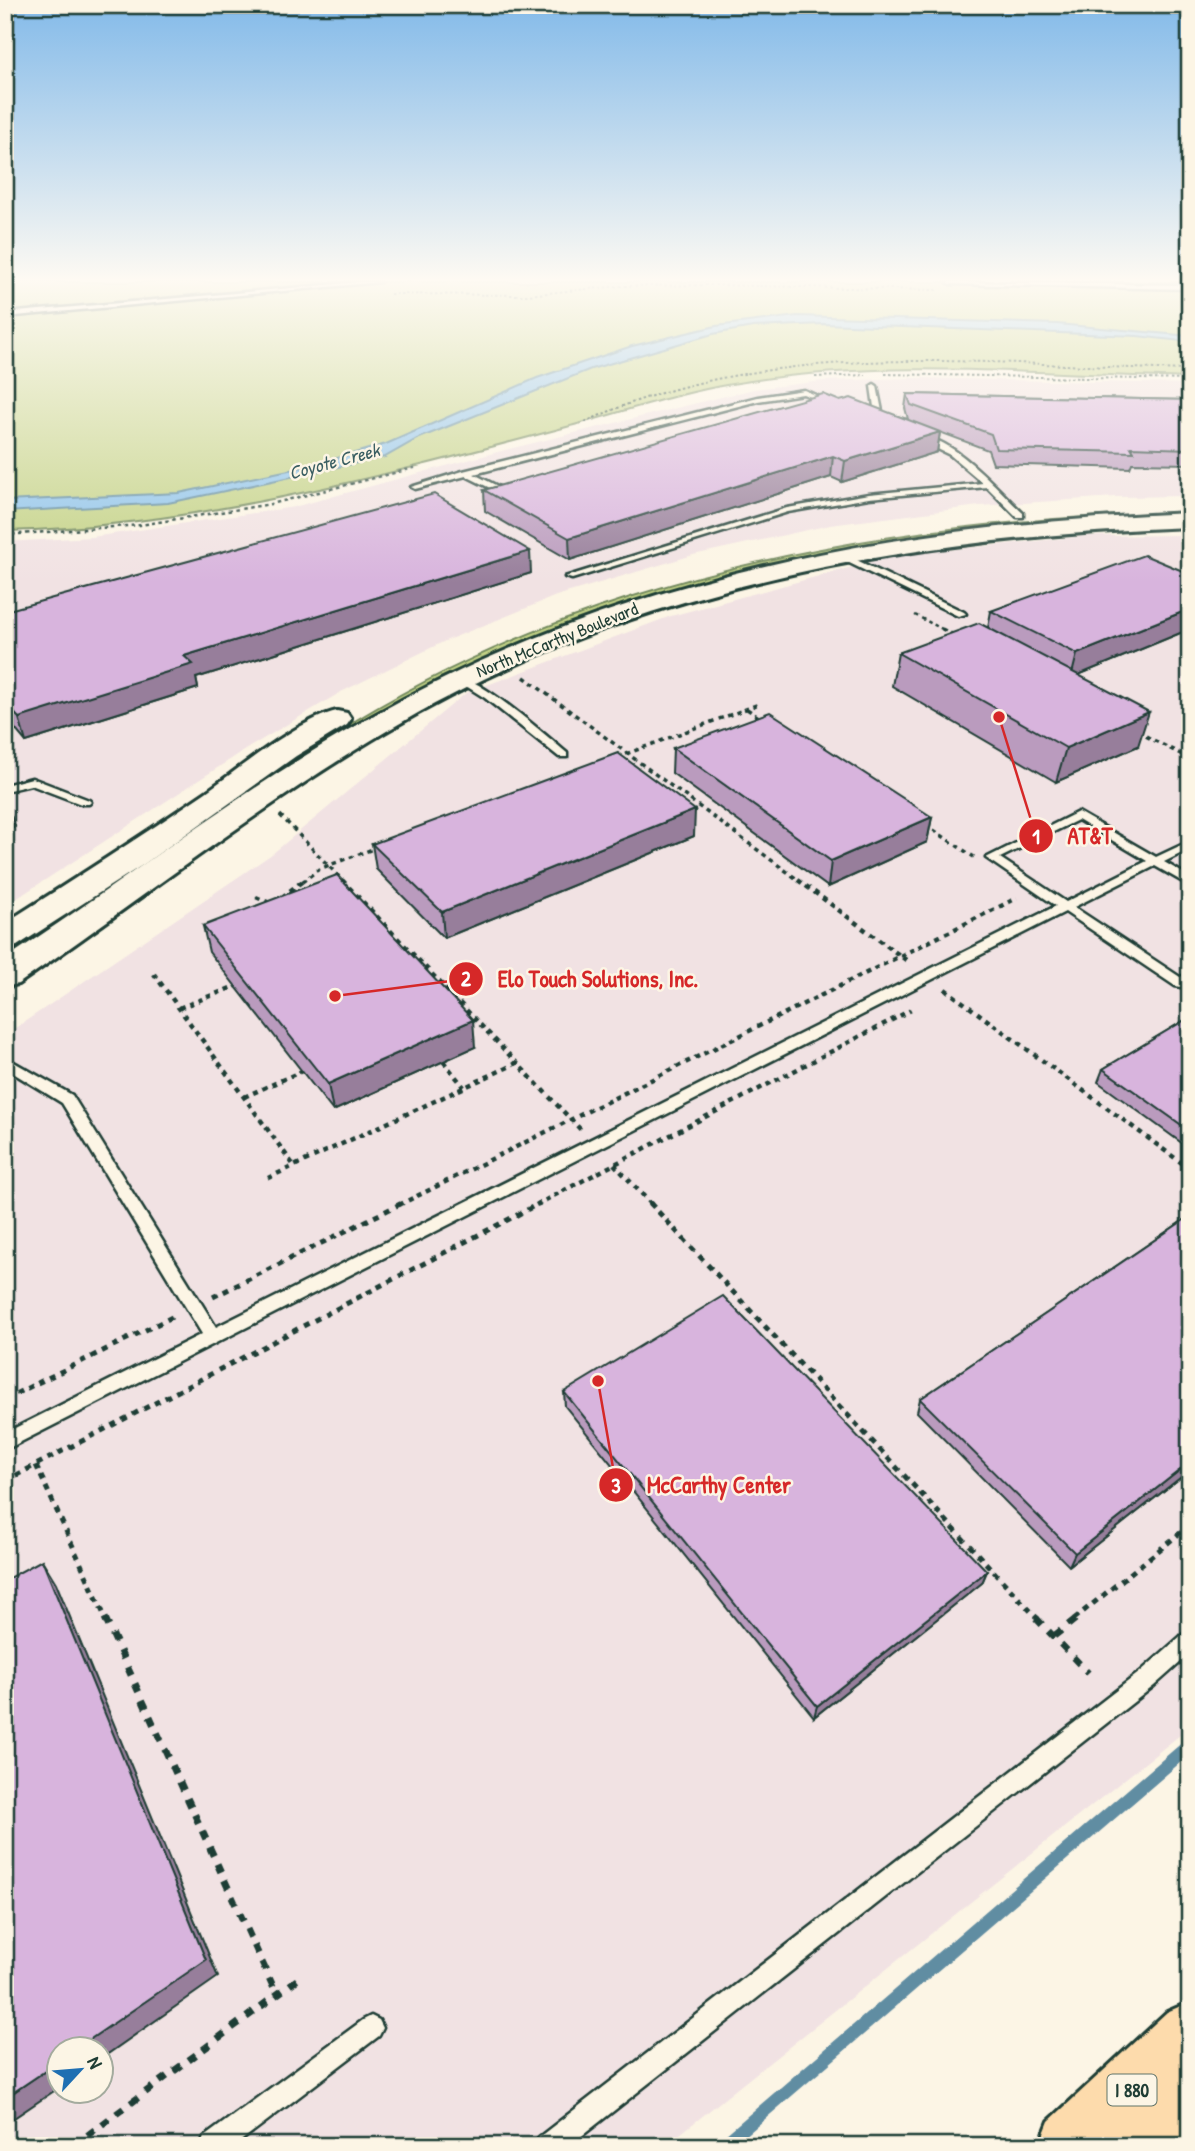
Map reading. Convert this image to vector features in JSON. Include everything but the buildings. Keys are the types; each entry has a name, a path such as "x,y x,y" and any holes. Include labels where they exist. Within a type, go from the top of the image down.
{"highway":[{"name":"I 880","path":"1074,2146 1190,2035"},
{"path":"1138,2146 1190,2095"}],"main road":[{"name":"North McCarthy Boulevard","path":"421,673 470,650 585,604 705,568 873,533 1020,515 1190,507"},
{"name":"North McCarthy Boulevard","path":"5,976 375,726 461,679 607,617 724,580 839,554 993,531 1190,520"},
{"path":"5,938 133,857 286,750 356,708"}],"lane":[{"path":"874,386 880,421"},
{"path":"415,487 758,399 804,392 838,406"},
{"path":"868,417 892,426"},
{"path":"915,435 950,449 972,465 986,485 1020,515"},
{"path":"466,473 520,501"},
{"path":"569,578 788,510 869,496 986,485"},
{"path":"839,554 961,614"},
{"path":"461,679 489,696 564,755"},
{"path":"5,788 32,781 85,802"},
{"path":"1190,882 1078,815 992,858 1062,909 1180,983 1190,978"},
{"path":"5,1442 1190,844"},
{"path":"5,1062 67,1099 213,1337"},
{"path":"548,2146 1147,1679 1190,1641"},
{"path":"214,2146 371,2028"}],"path":[{"path":"914,614 958,637"},
{"path":"516,671 1190,1169"},
{"path":"614,759 759,704"},
{"path":"747,709 770,724"},
{"path":"1129,727 1190,759"},
{"path":"264,799 614,1164 1088,1673"},
{"path":"922,823 978,859"},
{"path":"256,897 273,904 319,869 380,846"},
{"path":"5,1399 1029,892 1062,909"},
{"path":"154,974 295,1167"},
{"path":"935,997 959,985"},
{"path":"179,1008 236,986"},
{"path":"5,1481 923,1004"},
{"path":"443,1061 464,1087"},
{"path":"268,1178 517,1063"},
{"path":"244,1097 302,1071"},
{"path":"36,1465 277,1995"},
{"path":"1054,1636 1190,1525"},
{"path":"73,2146 302,1976"}],"shaded area":[{"path":"811,382 1190,384 1190,496 1116,497 979,506 830,525 693,555 556,596 445,641 341,692 248,748 5,906 5,542 92,537 294,507 505,450 754,389"},
{"path":"1190,535 1190,1727 665,2146 5,2146 5,1035 272,854 466,693 671,616 897,555 1086,536"}],"green space":[{"path":"5,382 742,382 696,391 434,462 292,495 149,520 5,531"},
{"path":"1190,513 1190,517 850,549 474,668 150,868 218,814 288,764 337,732 434,677 536,631 640,594 748,564 857,542 968,527 1079,517"}],"water":[{"name":"Coyote Creek","path":"527,382 558,382 417,439 385,457 168,503 5,512 5,501 179,493 313,465 386,444"}],"waterway":[{"path":"723,2146 1190,1745"}],"place":[{"name":"AT&T","path":"999,717"},
{"name":"Elo Touch Solutions, Inc.","path":"335,996"},
{"name":"McCarthy Center","path":"598,1381"}]}
